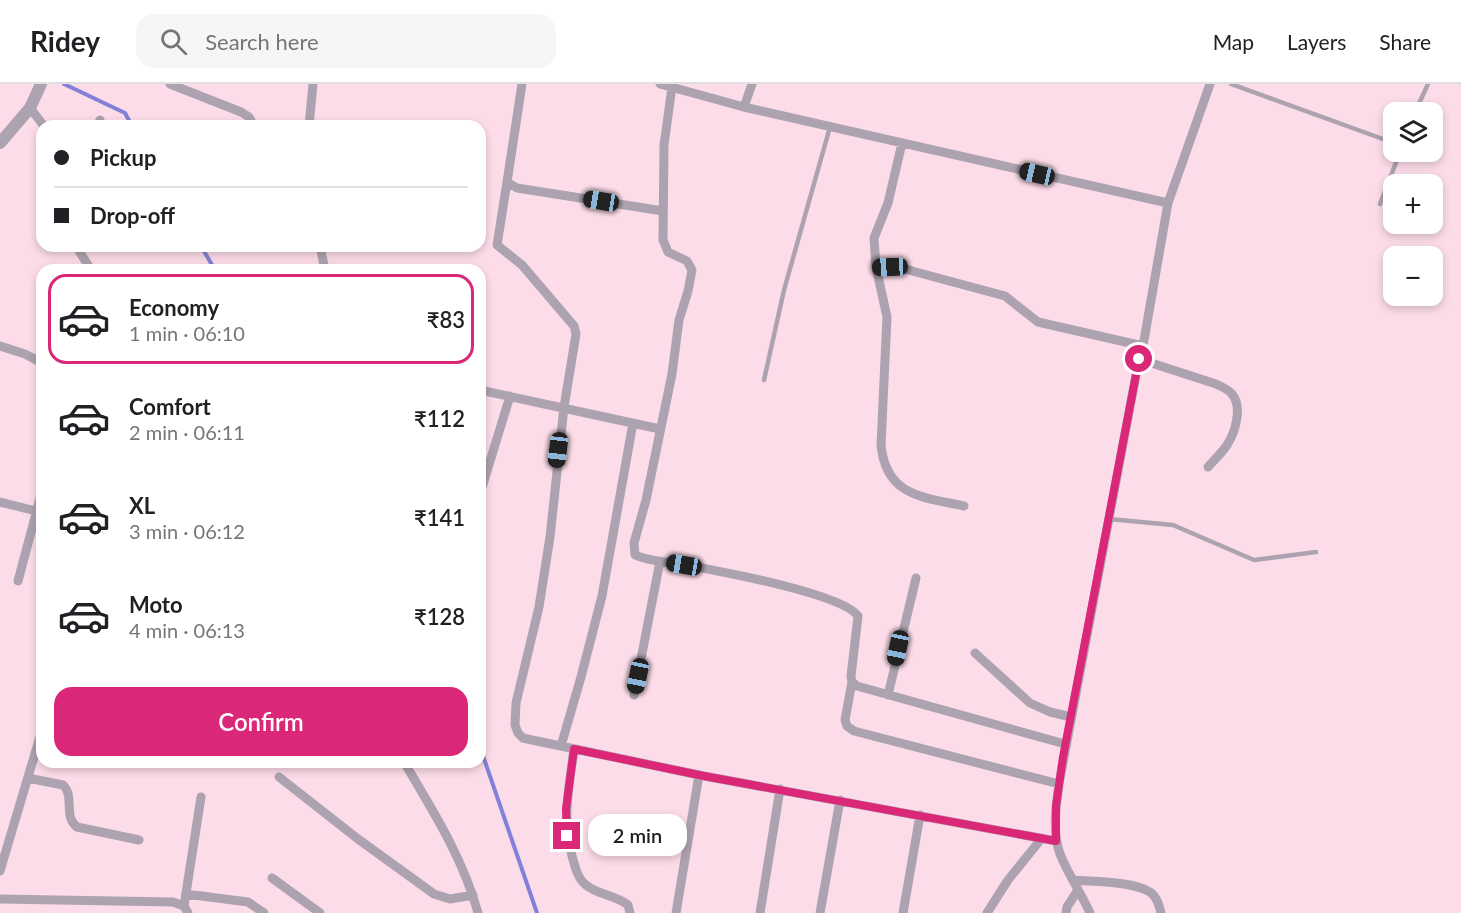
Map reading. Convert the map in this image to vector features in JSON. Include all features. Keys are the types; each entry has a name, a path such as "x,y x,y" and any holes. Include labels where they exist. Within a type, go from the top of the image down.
{"street":[{"path":"0,143 30,108 41,84"},
{"path":"170,84 242,112 251,120"},
{"path":"310,120 314,84"},
{"path":"522,84 497,245 522,265 574,326 576,334 564,407 539,607 516,703 515,717 518,733 523,738 699,775 1056,841"},
{"path":"660,84 744,107 1168,203"},
{"path":"744,107 752,84"},
{"path":"1090,913 1060,854 1056,841 1056,806 1059,784 1168,203 1210,84"},
{"path":"672,87 664,145 665,247 668,252 687,261 692,270 679,320 672,374 634,550 635,555 641,558 730,573 819,596 846,606 858,616 852,682 845,720 847,726 854,731 1059,784"},
{"path":"30,108 39,120"},
{"path":"902,143 888,203 874,238 876,267 887,317 882,445 886,470 899,485 916,495 964,506"},
{"path":"507,182 517,188 663,212"},
{"path":"876,267 901,268 1005,296 1038,322 1143,346"},
{"path":"0,346 36,360"},
{"path":"1139,359 1225,388 1233,394 1237,408 1232,436 1208,467"},
{"path":"486,391 660,429"},
{"path":"486,474 510,396"},
{"path":"561,746 602,596 633,423"},
{"path":"0,502 36,511 18,581"},
{"path":"634,695 660,561"},
{"path":"888,695 916,578"},
{"path":"975,653 1030,703 1050,712 1071,717"},
{"path":"852,682 862,688 1065,744"},
{"path":"574,749 566,809 567,836 574,864 579,878 585,884 593,890 623,901 628,905 630,913"},
{"path":"0,871 36,751"},
{"path":"407,768 458,856 478,913"},
{"path":"676,913 699,775"},
{"path":"279,777 358,839 434,894 450,899 473,895"},
{"path":"28,778 63,785 67,789 72,824 139,840"},
{"path":"760,913 780,789"},
{"path":"186,910 186,894 201,797"},
{"path":"820,913 840,800"},
{"path":"903,913 920,815"},
{"path":"987,913 1008,880 1042,838"},
{"path":"272,878 320,913"},
{"path":"1073,880 1116,883 1143,889 1157,900 1161,913"},
{"path":"1066,913 1067,907 1078,890"},
{"path":"186,894 248,902 264,913"},
{"path":"0,899 173,902 186,910"}],"lane":[{"path":"1231,84 1383,139"},
{"path":"1420,102 1428,84"},
{"path":"764,380 784,290 831,126"},
{"path":"1380,204 1396,162"},
{"path":"1109,519 1173,525 1247,559 1316,552"}],"waterway":[{"path":"64,84 125,113 129,120"},
{"path":"204,252 212,264"},
{"path":"486,764 537,913"}],"route":[{"path":"567,836 566,809 574,749 704,776 1056,841 1056,806 1063,757 1139,359"}]}
